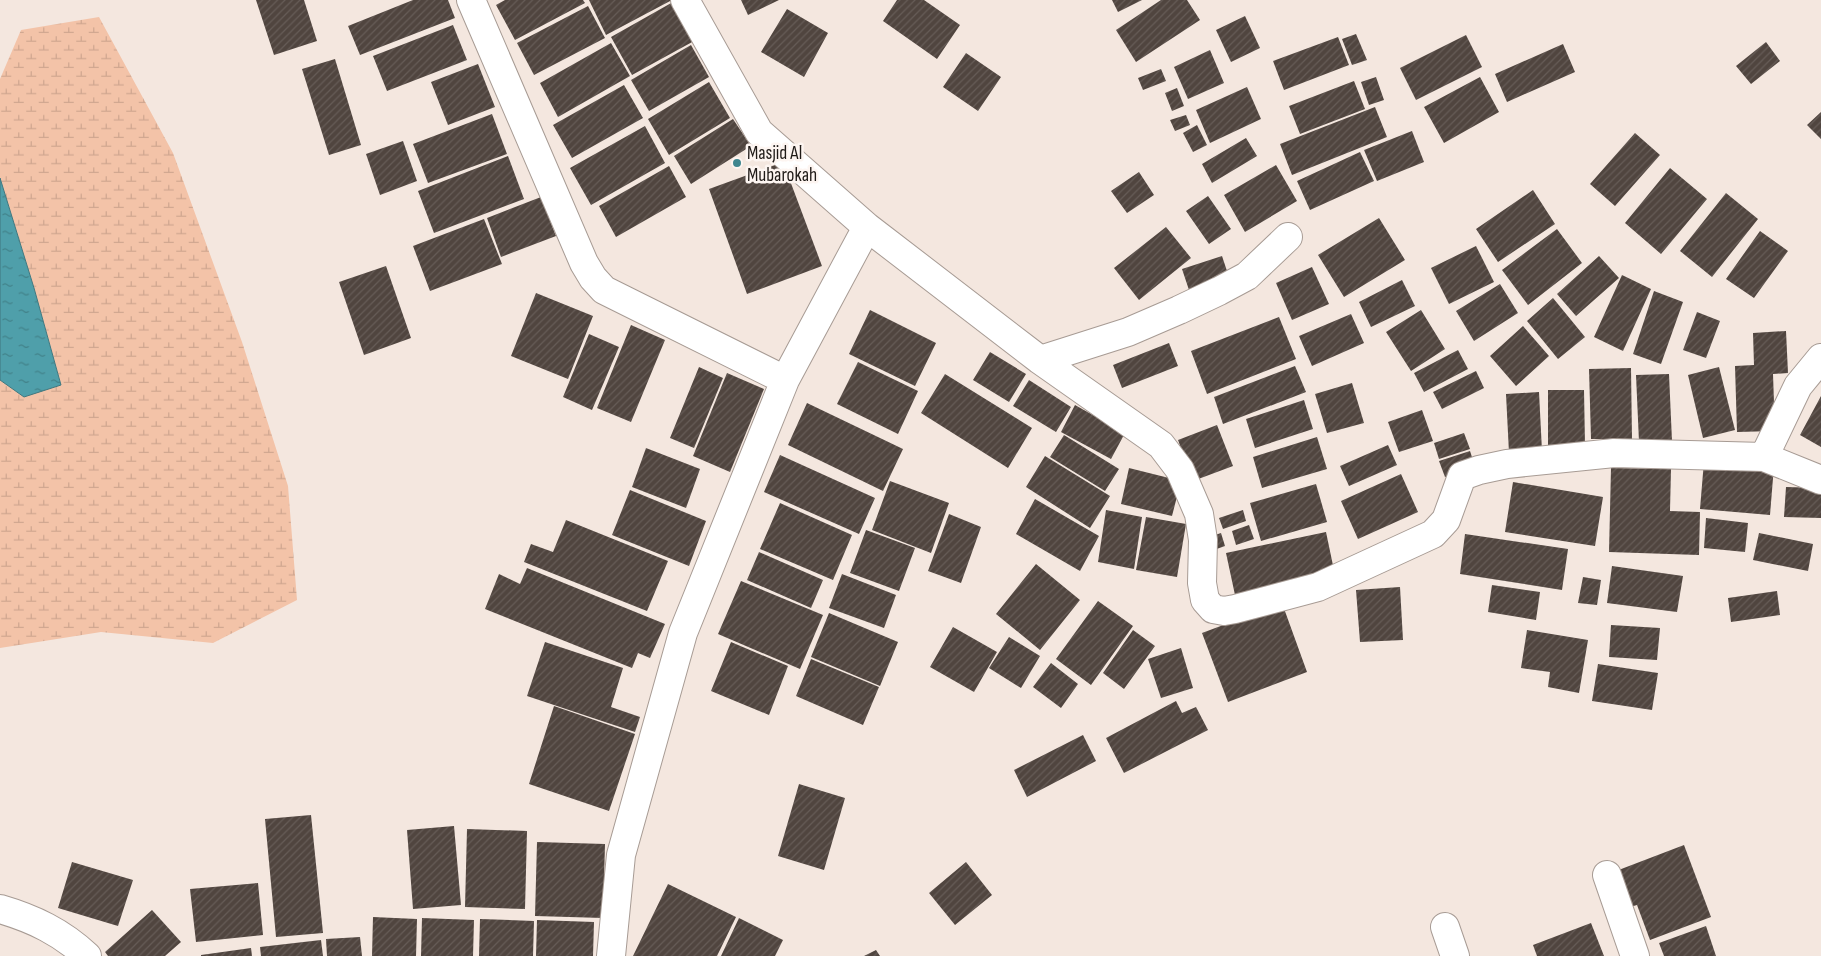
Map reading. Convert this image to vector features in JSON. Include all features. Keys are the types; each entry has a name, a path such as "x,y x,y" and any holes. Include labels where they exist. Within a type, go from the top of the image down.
{"street":[{"path":"470,0 584,263 593,278 604,290 786,380"},
{"path":"685,0 758,132 867,227 1040,360 1161,445 1180,470 1199,514 1203,540 1202,583 1205,600 1213,609 1224,611 1236,610 1318,587 1433,534 1446,520 1462,476 1506,464 1614,453 1764,457 1821,480"},
{"path":"611,956 621,855 683,633 786,380 867,227"},
{"path":"1040,360 1128,332 1219,291 1246,276 1288,237"},
{"path":"1764,457 1798,386 1821,358"},
{"path":"1607,875 1635,956"},
{"path":"0,909 25,916 70,940 87,956"},
{"path":"1445,927 1455,956"}],"green space":[{"path":"99,17 173,153 242,342 288,486 297,600 213,643 101,632 0,648 0,380 24,397 61,384 0,178 0,79 21,30"}],"water":[{"path":"0,178 34,288 61,385 24,397 0,380"}],"building":[{"path":"256,0 304,0 317,41 274,55"},
{"path":"413,0 448,0 455,18 360,55 348,26"},
{"path":"505,0 583,0 585,3 515,40 496,5"},
{"path":"589,0 672,0 606,35"},
{"path":"741,0 779,0 748,15"},
{"path":"897,0 924,0 960,25 937,59 883,21"},
{"path":"1112,0 1142,0 1118,12"},
{"path":"1161,0 1187,0 1200,20 1136,62 1116,30"},
{"path":"673,2 694,41 632,75 611,37"},
{"path":"588,6 605,38 534,75 517,43"},
{"path":"787,9 828,33 804,77 761,52"},
{"path":"1245,16 1260,48 1231,62 1216,30"},
{"path":"453,25 467,60 387,91 373,56"},
{"path":"1356,34 1367,60 1352,65 1342,39"},
{"path":"1466,35 1482,67 1416,100 1400,68"},
{"path":"1338,37 1349,65 1284,90 1273,61"},
{"path":"1766,42 1780,61 1751,84 1736,66"},
{"path":"611,43 630,76 558,117 540,83"},
{"path":"1563,44 1575,72 1507,102 1495,74"},
{"path":"691,45 709,77 649,111 631,80"},
{"path":"1210,50 1224,83 1188,99 1174,67"},
{"path":"966,53 1001,77 978,111 943,87"},
{"path":"335,59 361,145 329,155 302,69"},
{"path":"478,64 495,107 448,125 431,82"},
{"path":"1161,69 1166,81 1143,90 1138,78"},
{"path":"1376,77 1384,100 1369,105 1361,82"},
{"path":"1480,77 1499,112 1444,143 1424,107"},
{"path":"1354,81 1365,109 1300,134 1289,106"},
{"path":"709,82 730,118 669,155 648,119"},
{"path":"624,85 643,118 572,158 553,125"},
{"path":"1247,87 1261,119 1210,143 1196,110"},
{"path":"1177,88 1184,106 1172,111 1165,93"},
{"path":"1375,107 1387,137 1292,175 1280,144"},
{"path":"1821,112 1821,139 1807,125"},
{"path":"492,114 507,154 428,183 413,144"},
{"path":"1186,115 1190,125 1175,131 1170,120"},
{"path":"733,119 751,146 691,184 674,156"},
{"path":"1197,125 1207,145 1193,152 1183,133"},
{"path":"645,126 665,163 591,205 570,168"},
{"path":"1412,131 1424,162 1377,181 1364,150"},
{"path":"1635,133 1660,155 1615,206 1590,184"},
{"path":"1246,138 1257,156 1212,183 1202,164"},
{"path":"403,141 417,181 380,195 366,154"},
{"path":"1360,152 1374,181 1310,210 1297,181"},
{"path":"508,156 524,199 434,233 418,191"},
{"path":"783,162 822,266 747,294 709,189"},
{"path":"1276,165 1297,201 1245,232 1224,195"},
{"path":"669,166 686,197 616,237 599,206"},
{"path":"1670,168 1707,199 1661,254 1625,223"},
{"path":"1139,172 1154,195 1127,213 1111,191"},
{"path":"1533,190 1555,224 1498,262 1476,229"},
{"path":"1726,193 1758,219 1712,277 1680,251"},
{"path":"1208,196 1231,229 1209,244 1186,211"},
{"path":"541,197 556,236 501,257 487,218"},
{"path":"1379,218 1405,260 1344,297 1318,255"},
{"path":"484,219 502,264 430,291 413,246"},
{"path":"1166,227 1191,258 1139,300 1114,268"},
{"path":"1557,229 1582,263 1528,305 1502,270"},
{"path":"1760,231 1788,251 1754,298 1726,279"},
{"path":"1476,246 1494,282 1449,304 1431,268"},
{"path":"1222,256 1230,280 1190,293 1182,269"},
{"path":"1599,256 1619,278 1576,316 1557,294"},
{"path":"386,266 411,338 364,355 339,282"},
{"path":"1312,267 1329,304 1292,320 1276,283"},
{"path":"1622,275 1651,289 1623,351 1594,337"},
{"path":"1402,280 1415,306 1371,327 1359,302"},
{"path":"1500,284 1518,313 1474,341 1456,311"},
{"path":"1654,291 1683,302 1661,364 1633,354"},
{"path":"536,293 593,316 568,379 511,356"},
{"path":"1553,298 1585,337 1558,359 1527,321"},
{"path":"870,310 936,343 915,386 849,354"},
{"path":"1421,310 1445,349 1411,371 1386,332"},
{"path":"1697,312 1720,321 1706,358 1683,350"},
{"path":"1351,314 1364,343 1312,366 1299,336"},
{"path":"1279,317 1296,359 1207,394 1191,351"},
{"path":"631,325 665,340 631,422 597,408"},
{"path":"1523,326 1549,356 1516,386 1490,356"},
{"path":"1786,331 1788,373 1773,374 1775,431 1737,432 1735,366 1754,365 1753,333"},
{"path":"589,334 619,347 592,410 563,397"},
{"path":"1169,343 1178,366 1122,388 1113,365"},
{"path":"1458,350 1468,369 1424,392 1414,373"},
{"path":"990,352 1026,374 1009,402 973,380"},
{"path":"858,362 918,391 898,434 837,404"},
{"path":"1295,366 1306,392 1223,424 1214,397"},
{"path":"699,367 723,378 694,448 670,438"},
{"path":"1719,367 1735,430 1703,438 1688,375"},
{"path":"1631,368 1632,439 1591,439 1589,369"},
{"path":"1476,371 1484,388 1442,409 1433,392"},
{"path":"727,373 764,389 730,472 693,456"},
{"path":"945,374 1032,428 1008,468 921,413"},
{"path":"1669,374 1672,441 1639,442 1636,375"},
{"path":"1029,380 1071,407 1056,432 1013,406"},
{"path":"1352,383 1364,423 1327,433 1315,394"},
{"path":"1548,390 1584,390 1585,445 1548,446"},
{"path":"1539,392 1542,451 1509,453 1506,394"},
{"path":"1821,396 1821,447 1800,435"},
{"path":"1304,400 1313,429 1255,448 1246,419"},
{"path":"807,403 903,449 883,491 788,445"},
{"path":"1075,405 1125,433 1111,459 1061,432"},
{"path":"1422,410 1433,441 1399,452 1388,422"},
{"path":"1217,425 1233,466 1193,481 1178,440"},
{"path":"1464,433 1470,449 1439,459 1434,443"},
{"path":"1064,435 1119,469 1105,491 1050,457"},
{"path":"1317,437 1327,469 1262,488 1253,457"},
{"path":"1388,445 1397,465 1349,486 1340,466"},
{"path":"646,448 700,469 686,508 632,487"},
{"path":"1470,451 1475,466 1445,477 1439,461"},
{"path":"780,455 875,498 859,534 764,492"},
{"path":"1045,456 1110,496 1090,528 1026,487"},
{"path":"1704,461 1774,466 1770,515 1700,509"},
{"path":"1129,468 1181,481 1172,516 1121,504"},
{"path":"1611,468 1671,469 1670,511 1700,512 1699,555 1609,552"},
{"path":"1401,474 1418,512 1358,539 1341,501"},
{"path":"890,481 949,503 931,553 872,530"},
{"path":"1513,482 1603,497 1595,546 1505,532"},
{"path":"1316,484 1327,522 1261,541 1250,503"},
{"path":"1786,487 1821,488 1821,518 1784,517"},
{"path":"630,490 706,521 689,566 612,535"},
{"path":"1035,499 1099,536 1080,571 1016,534"},
{"path":"780,503 852,535 833,580 760,549"},
{"path":"1106,510 1142,517 1134,569 1098,562"},
{"path":"1243,510 1246,521 1223,529 1219,518"},
{"path":"949,514 981,527 961,583 928,571"},
{"path":"1146,517 1186,524 1177,577 1136,570"},
{"path":"1706,518 1748,523 1745,552 1704,548"},
{"path":"566,520 668,561 647,611 524,562 531,544 553,552"},
{"path":"1249,525 1254,539 1236,545 1232,531"},
{"path":"866,530 915,548 899,591 850,573"},
{"path":"1326,532 1335,575 1235,595 1226,553"},
{"path":"1221,533 1225,546 1211,551 1206,538"},
{"path":"1759,533 1813,544 1808,571 1753,560"},
{"path":"1465,534 1568,549 1562,590 1460,574"},
{"path":"759,552 823,580 811,608 747,580"},
{"path":"1036,564 1080,600 1040,650 996,614"},
{"path":"1612,566 1683,576 1677,612 1607,603"},
{"path":"527,568 665,624 650,658 638,653 632,668 485,609 499,574 520,584"},
{"path":"842,574 896,595 884,628 829,608"},
{"path":"1583,577 1601,580 1597,605 1578,603"},
{"path":"741,581 823,615 800,669 718,634"},
{"path":"1492,585 1540,592 1536,620 1488,612"},
{"path":"1400,587 1403,640 1360,642 1356,590"},
{"path":"1777,591 1780,615 1731,622 1728,598"},
{"path":"1098,601 1133,626 1091,685 1056,659"},
{"path":"1282,603 1307,672 1228,702 1202,633"},
{"path":"829,613 898,642 880,686 811,657"},
{"path":"1611,625 1660,628 1657,660 1609,657"},
{"path":"953,627 997,652 974,692 930,667"},
{"path":"1133,630 1155,646 1124,689 1103,673"},
{"path":"1527,630 1588,640 1579,693 1548,687 1550,672 1521,668"},
{"path":"1009,637 1040,656 1021,688 989,668"},
{"path":"545,642 623,668 611,707 640,717 635,732 527,696"},
{"path":"731,642 788,666 769,715 711,691"},
{"path":"1181,648 1193,688 1161,698 1148,659"},
{"path":"811,659 879,687 863,725 796,696"},
{"path":"1051,663 1078,684 1061,708 1033,687"},
{"path":"1598,664 1658,673 1652,710 1592,701"},
{"path":"1176,701 1182,713 1196,707 1208,730 1124,773 1106,738"},
{"path":"554,706 635,734 609,811 529,784"},
{"path":"1083,735 1096,761 1027,797 1014,770"},
{"path":"799,784 845,798 824,870 778,856"},
{"path":"311,815 323,933 276,937 265,819"},
{"path":"454,826 461,905 413,909 407,830"},
{"path":"467,829 527,831 525,909 465,907"},
{"path":"537,842 605,844 603,918 535,916"},
{"path":"1684,845 1711,917 1650,940 1637,905 1630,907 1616,871"},
{"path":"72,862 133,880 118,926 58,908"},
{"path":"966,862 992,895 955,925 929,893"},
{"path":"258,883 263,935 196,942 190,889"},
{"path":"668,884 736,917 717,956 633,956"},
{"path":"152,910 181,942 165,956 108,956 105,952"},
{"path":"373,917 417,919 416,956 372,956"},
{"path":"422,918 474,920 473,956 421,956"},
{"path":"739,918 783,940 775,956 721,956"},
{"path":"480,919 534,921 533,956 479,956"},
{"path":"537,920 594,922 593,956 536,956"},
{"path":"1591,923 1604,956 1537,956 1533,945"},
{"path":"1706,926 1716,956 1664,956 1659,943"},
{"path":"360,937 362,956 327,956 326,939"},
{"path":"321,940 323,956 261,956 260,947"},
{"path":"251,948 252,956 201,956 201,955"},
{"path":"876,950 880,956 864,956"}],"place":[{"name":"Masjid Al Mubarokah","path":"737,163"}]}
